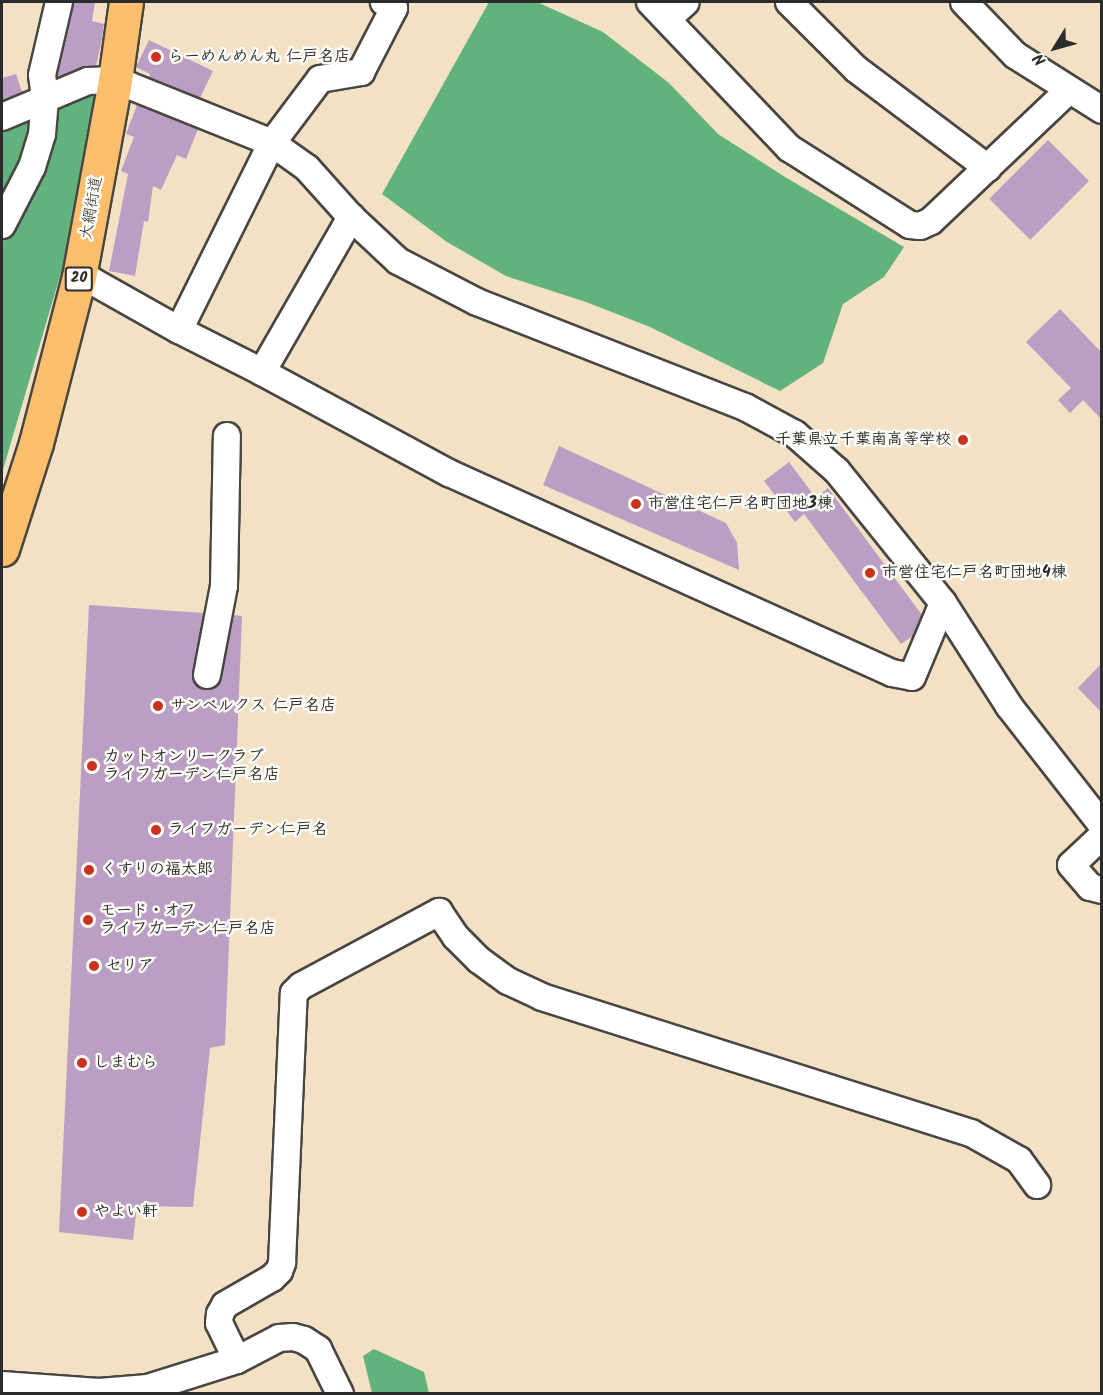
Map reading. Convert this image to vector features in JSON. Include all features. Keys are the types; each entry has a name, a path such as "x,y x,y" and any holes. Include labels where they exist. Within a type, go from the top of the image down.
{"main road":[{"name":"大網街道","path":"2,549 36,443 79,277 115,80 126,2"}],"street":[{"path":"2,225 32,167 42,134 45,99 42,75 59,2"},
{"path":"179,330 272,143 320,79 361,72 394,8 384,2"},
{"path":"686,2 658,10 789,147 910,225 920,226 931,221 1068,91"},
{"path":"789,2 856,69 988,168"},
{"path":"964,2 1015,55 1101,110"},
{"path":"2,117 88,81 115,80 272,143 307,168 351,217 398,261 477,302 745,407 795,434 837,471 943,603 1009,706 1101,825"},
{"path":"262,372 351,217"},
{"path":"79,277 93,281 179,330 449,473 892,673 912,677 943,603"},
{"path":"207,675 224,586 227,436"},
{"path":"1101,836 1071,865 1090,887 1101,890"},
{"path":"237,1359 219,1323 219,1314 225,1305 272,1278 279,1271 282,1263 294,993 301,986 439,912 456,937 479,960 508,981 542,997 971,1133 1019,1160 1037,1185"},
{"path":"2,1385 123,1392 169,1382 237,1359 279,1338 293,1337 304,1340 318,1349 340,1394"}],"green space":[{"path":"489,2 537,2 603,32 669,83 718,134 785,177 904,247 884,277 843,304 823,363 780,391 650,327 586,302 506,276 447,242 382,194"},
{"path":"88,87 98,94 65,259 2,473 2,244 59,98"},
{"path":"35,111 28,159 2,199 2,125"},
{"path":"374,1349 424,1372 429,1393 372,1393 363,1356"}],"building":[{"path":"74,2 95,2 92,21 104,24 101,44 96,66 83,67 57,78"},
{"path":"149,40 213,71 200,98 149,77 150,74 136,67"},
{"path":"16,74 22,92 2,101 2,78"},
{"path":"137,105 198,129 186,159 177,155 161,190 153,186 148,222 144,221 135,276 109,271 128,174 121,171 134,137 126,134"},
{"path":"1048,140 1089,181 1030,240 989,199"},
{"path":"1060,309 1101,352 1101,419 1083,400 1070,413 1058,400 1071,388 1026,342"},
{"name":"市営住宅仁戸名町団地3棟","path":"559,446 726,523 737,543 739,570 543,485"},
{"name":"市営住宅仁戸名町団地4棟","path":"789,462 816,498 828,488 922,615 913,636 901,644 804,514 795,522 764,481"},
{"name":"ライフガーデン仁戸名","path":"89,605 204,613 192,673 197,686 205,690 219,684 234,615 242,616 225,1045 210,1048 193,1207 137,1206 133,1240 59,1232"},
{"path":"1101,664 1101,712 1078,688"}],"place":[{"name":"らーめんめん丸 仁戸名店","path":"156,57"},
{"name":"千葉県立千葉南高等学校","path":"963,440"},
{"name":"市営住宅仁戸名町団地3棟","path":"636,504"},
{"name":"市営住宅仁戸名町団地4棟","path":"870,573"},
{"name":"サンベルクス 仁戸名店","path":"158,706"},
{"name":"カットオンリークラブ ライフガーデン仁戸名店","path":"92,766"},
{"name":"ライフガーデン仁戸名","path":"156,830"},
{"name":"くすりの福太郎","path":"89,870"},
{"name":"モード・オフ ライフガーデン仁戸名店","path":"88,920"},
{"name":"セリア","path":"94,966"},
{"name":"しまむら","path":"82,1063"},
{"name":"やよい軒","path":"82,1212"}]}
